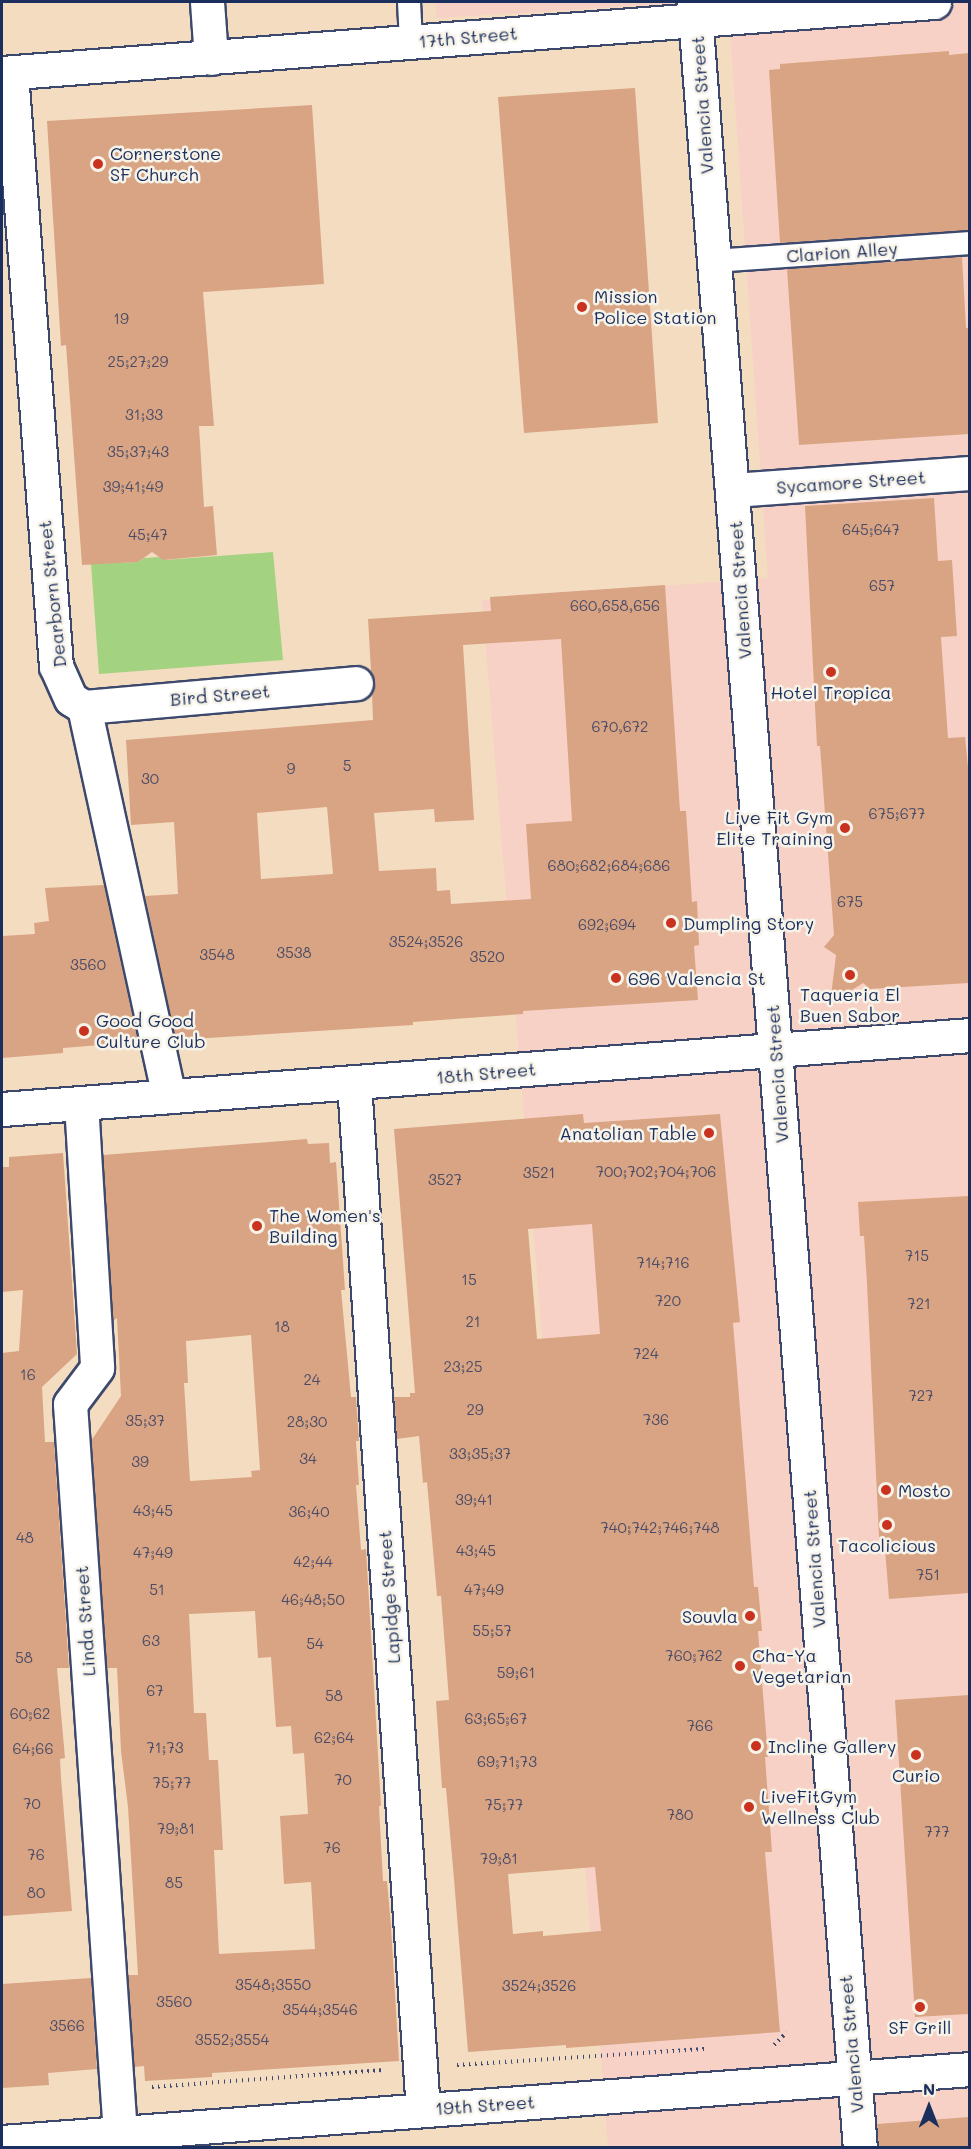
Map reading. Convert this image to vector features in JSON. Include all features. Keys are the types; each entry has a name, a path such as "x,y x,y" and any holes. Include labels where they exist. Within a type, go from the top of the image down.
{"street":[{"path":"207,2 212,58"},
{"name":"17th Street","path":"6,73 411,42 694,10 934,2"},
{"name":"Valencia Street","path":"694,10 860,2148"},
{"name":"Dearborn Street","path":"6,73 56,666 71,699 84,706"},
{"name":"Sycamore Street","path":"732,490 969,473"},
{"name":"Bird Street","path":"84,706 356,683"},
{"path":"84,706 169,1096"},
{"name":"18th Street","path":"2,1109 969,1035"},
{"name":"Lapidge Street","path":"354,1083 423,2110"},
{"name":"Linda Street","path":"81,1103 97,1368 70,1404 120,2141"},
{"name":"19th Street","path":"2,2142 120,2141 423,2110 969,2069"}],"lane":[{"path":"409,2 411,42"},
{"name":"Clarion Alley","path":"714,261 969,243"}],"path":[{"path":"765,2045 777,2044 787,2032"},
{"path":"151,2087 717,2048"}],"shaded area":[{"path":"435,2 701,2 437,18"},
{"path":"728,2 969,2 969,2147 608,2147 482,600 768,578"}],"green space":[{"path":"273,552 283,660 99,674 91,564 138,562 144,558 159,557 164,560"}],"building":[{"path":"949,51 949,55 969,53 969,230 780,243 769,70 780,69 780,64"},
{"name":"Mission Police Station","path":"635,88 658,423 524,433 498,97"},
{"path":"312,105 324,284 203,292 214,426 199,426 204,507 213,506 217,555 163,560 152,552 138,562 82,565 66,345 61,346 47,121"},
{"path":"962,257 966,328 969,328 969,434 799,445 787,269"},
{"path":"934,498 938,561 952,560 957,636 941,637 948,738 965,737 969,778 969,983 870,989 863,983 830,1004 836,955 824,947 834,935 820,746 817,746 805,506"},
{"path":"665,585 680,811 686,811 692,902 697,901 699,945 694,946 698,1000 523,1011 523,1014 413,1022 413,1025 176,1040 145,896 178,894 174,822 131,825 126,740 373,720 372,693 375,682 371,671 368,619 491,611 490,597","holes":["561,639 572,821 526,824 531,899 451,904 450,890 437,891 436,868 379,871 374,813 434,809 435,822 474,820 463,645","327,807 333,874 261,879 257,813"]},
{"path":"104,885 138,1042 63,1048 63,1053 2,1058 2,936 35,934 34,923 49,921 45,888"},
{"path":"583,1114 584,1123 720,1114 740,1322 733,1323 754,1587 758,1587 762,1631 758,1631 768,1757 765,1757 772,1852 765,1852 780,2032 566,2048 566,2045 468,2052 446,1788 442,1788 436,1701 449,1700 441,1596 437,1596 427,1482 423,1483 419,1436 397,1439 394,1397 410,1397 410,1393 415,1393 394,1129","holes":["592,1224 600,1334 537,1339 528,1229","595,1867 601,1931 543,1936 543,1931 513,1934 508,1874"]},
{"path":"307,1139 308,1144 329,1143 330,1163 336,1162 345,1290 341,1290 351,1397 356,1397 359,1485 356,1485 361,1550 366,1549 381,1806 379,1806 383,1881 387,1881 391,1926 399,2061 212,2073 212,2077 145,2081 144,2066 134,2067 128,1975 138,1975 128,1807 121,1751 117,1668 107,1668 91,1441 121,1396 117,1318 113,1321 103,1155","holes":["251,1335 260,1470 251,1471 252,1477 190,1481 184,1383 188,1383 186,1341","255,1611 258,1658 271,1657 276,1727 291,1726 293,1754 304,1753 308,1814 280,1816 284,1884 311,1882 315,1949 219,1954 214,1850 223,1850 218,1760 209,1760 206,1713 194,1713 189,1614"]},
{"path":"63,1153 77,1354 42,1387 45,1442 54,1442 69,1668 57,1668 65,1758 60,1759 61,1778 72,1911 2,1916 2,1353 19,1351 23,1290 2,1292 2,1167 9,1167 9,1157"},
{"path":"969,1196 969,1593 889,1599 884,1536 879,1537 867,1283 864,1236 860,1236 858,1202"},
{"path":"969,1695 969,2014 915,2017 895,1700"},
{"path":"91,1978 97,2069 48,2073 49,2085 2,2088 2,1984"},
{"path":"969,2117 969,2148 879,2148 877,2124"}],"place":[{"name":"Cornerstone SF Church","path":"98,164"},
{"name":"Mission Police Station","path":"582,307"},
{"name":"Hotel Tropica","path":"831,672"},
{"name":"Live Fit Gym Elite Training","path":"845,828"},
{"name":"Dumpling Story","path":"671,923"},
{"name":"Taqueria El Buen Sabor","path":"850,975"},
{"name":"696 Valencia St","path":"616,978"},
{"name":"Good Good Culture Club","path":"84,1031"},
{"name":"Anatolian Table","path":"709,1133"},
{"name":"The Women's Building","path":"257,1226"},
{"name":"Mosto","path":"886,1490"},
{"name":"Tacolicious","path":"887,1525"},
{"name":"Souvla","path":"750,1616"},
{"name":"Cha-Ya Vegetarian","path":"740,1666"},
{"name":"Incline Gallery","path":"756,1746"},
{"name":"Curio","path":"916,1755"},
{"name":"LiveFitGym Wellness Club","path":"749,1807"},
{"name":"SF Grill","path":"920,2007"}]}
